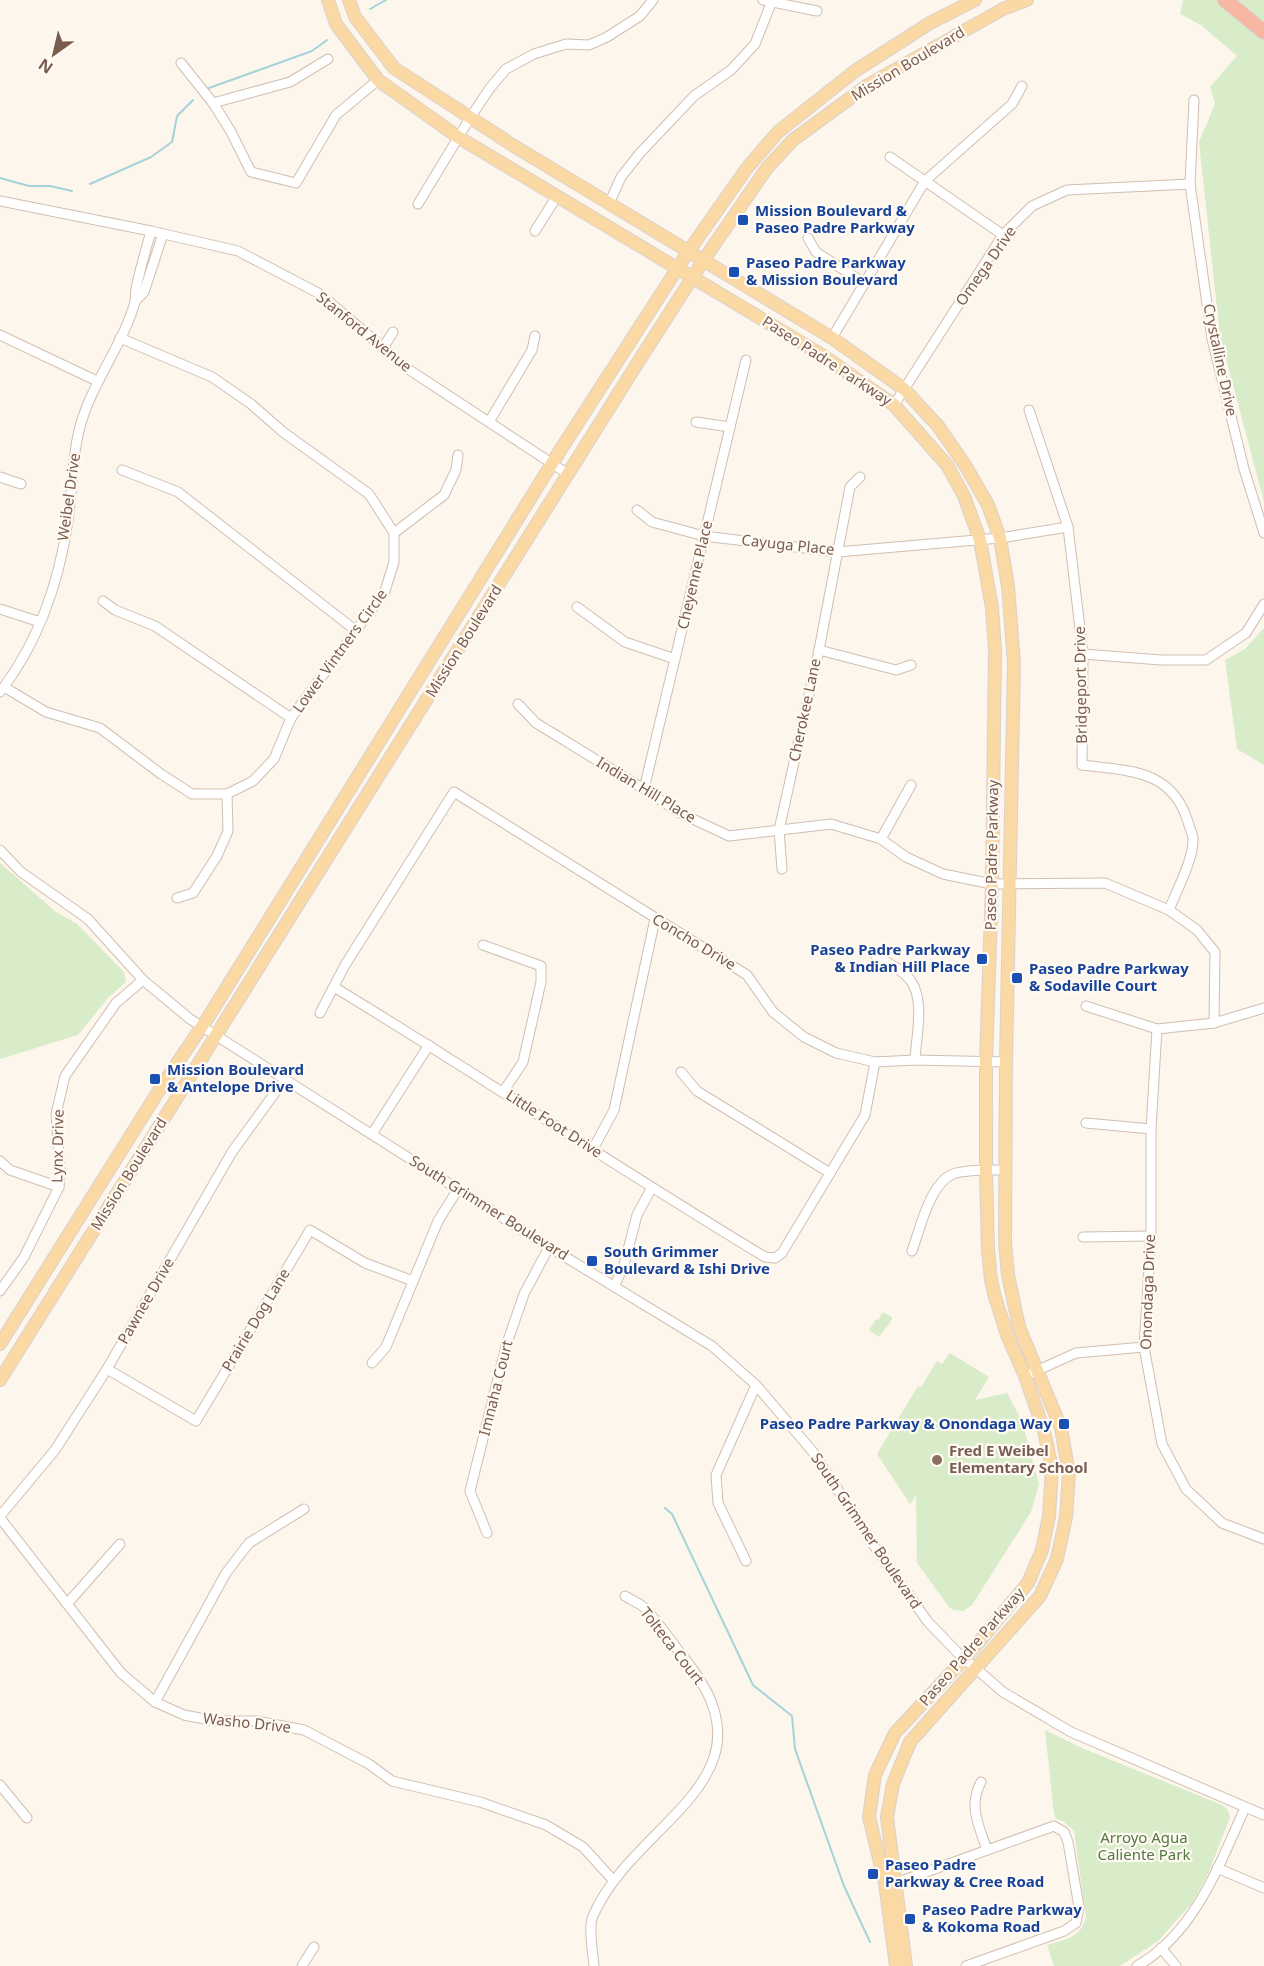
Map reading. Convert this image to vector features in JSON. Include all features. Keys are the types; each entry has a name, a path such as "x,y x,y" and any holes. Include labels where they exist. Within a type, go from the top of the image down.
{"highway":[{"path":"1225,0 1264,32"}],"main road":[{"name":"Paseo Padre Parkway","path":"328,0 336,24 378,80 458,137 822,355 894,405 947,465 964,496 980,540 992,608 995,649 992,884 986,1062 986,1170 991,1280 1007,1335 1025,1376 1044,1431 1052,1468 1049,1516 1042,1550 1028,1583 964,1659 895,1733 875,1775 869,1817 890,1882 906,1966"},
{"name":"Paseo Padre Parkway","path":"349,0 355,17 394,68 609,204 832,338 904,389 938,426 965,465 988,506 1000,538 1008,586 1014,663 1005,1242 1008,1275 1019,1327 1061,1428 1069,1474 1066,1517 1057,1558 1040,1596 910,1742 893,1784 887,1817 896,1966"},
{"name":"Mission Boulevard","path":"0,1344 163,1084 202,1026 552,463 688,252 747,168 778,132 855,71 930,23 975,0"},
{"name":"Mission Boulevard","path":"0,1380 568,474 703,261 767,168 793,140 868,85 1003,9 1027,0"}],"street":[{"path":"418,204 470,118 506,69 534,54 566,44 589,45 607,37 640,16 653,0"},
{"path":"609,204 621,177 640,153 694,96 731,70 755,44 767,1 817,11"},
{"path":"213,104 290,82 328,59"},
{"path":"181,63 231,130 251,172 296,183 336,115 378,80"},
{"path":"832,338 925,182 1012,104 1022,86"},
{"name":"Crystalline Drive","path":"1194,100 1190,184 1212,339 1264,533"},
{"path":"890,157 1004,235"},
{"name":"Omega Drive","path":"894,405 1004,235 1032,206 1067,190 1190,184"},
{"path":"536,231 557,196"},
{"name":"Stanford Avenue","path":"0,201 238,251 320,294 408,369 568,474"},
{"name":"Weibel Drive","path":"2,689 28,649 56,578 68,521 78,434 97,381 120,338 135,301 136,287 151,231"},
{"name":"Weibel Drive","path":"135,301 144,292 163,234"},
{"path":"808,238 816,252 864,283"},
{"path":"383,348 393,332"},
{"path":"0,335 97,381"},
{"path":"489,422 532,350 535,336"},
{"path":"120,338 212,377 251,404 283,432 369,494 394,533 444,495 456,470 458,455"},
{"name":"Cheyenne Place","path":"644,789 746,360"},
{"name":"Bridgeport Drive","path":"1029,410 1068,526 1083,654 1082,765 1135,772 1165,784 1183,805 1193,839 1188,863 1169,910"},
{"path":"696,422 730,427"},
{"path":"122,470 178,492 356,630"},
{"path":"0,477 21,484"},
{"name":"Cherokee Lane","path":"782,869 779,830 819,650 849,487 860,477"},
{"name":"Cayuga Place","path":"637,510 652,522 704,536 837,552 1000,538 1068,526"},
{"name":"Lower Vintners Circle","path":"2,689 46,712 100,728 161,774 192,794 227,794 253,781 274,759 291,718 385,591 394,562 394,533"},
{"path":"103,601 115,610 155,626 291,718"},
{"path":"1083,654 1161,660 1206,660 1245,633 1264,604"},
{"path":"576,607 625,642 675,659"},
{"path":"0,609 40,622"},
{"path":"819,650 896,670 911,665"},
{"name":"Indian Hill Place","path":"518,704 536,723 680,813 729,836 831,824 881,840 906,857 943,874 992,884 1105,883 1169,910 1197,930 1215,952 1214,1023"},
{"path":"881,840 911,785"},
{"name":"Concho Drive","path":"334,987 345,965 454,792 747,975 773,1012 804,1037 836,1053 875,1062 915,1060 1006,1062"},
{"path":"177,898 193,893 217,856 228,831 227,794"},
{"name":"South Grimmer Boulevard","path":"0,850 21,873 87,919 143,980 202,1026 549,1247 712,1346 756,1385 813,1452 875,1547 921,1613 941,1637 964,1659 1014,1699 1063,1728 1264,1815"},
{"path":"594,1149 614,1110 655,919"},
{"path":"483,945 541,966 542,982 523,1062 503,1092"},
{"path":"876,956 897,968 910,981 916,994 918,1007 915,1060"},
{"name":"Lynx Drive","path":"0,1291 24,1257 59,1187 56,1114 65,1076 116,1003 143,980"},
{"path":"320,1013 334,987"},
{"name":"Little Foot Drive","path":"334,987 594,1149 651,1189 765,1257 775,1258 782,1253 830,1173"},
{"path":"1086,1006 1157,1029 1214,1023 1264,1008"},
{"name":"Onondaga Drive","path":"1157,1029 1151,1129 1151,1236 1144,1347 1162,1444 1186,1489 1222,1523 1264,1539"},
{"path":"372,1134 429,1045"},
{"path":"681,1072 697,1091 830,1173 865,1115 875,1062"},
{"name":"Pawnee Drive","path":"0,1517 55,1450 107,1369 232,1152 285,1079"},
{"path":"1086,1123 1151,1129"},
{"path":"0,1161 10,1170 59,1187"},
{"path":"912,1251 936,1187 953,1174 1005,1170"},
{"path":"372,1363 386,1347 438,1221 458,1189"},
{"path":"614,1287 624,1265 637,1215 651,1189"},
{"name":"Prairie Dog Lane","path":"107,1369 196,1421 310,1230 365,1263 413,1281"},
{"path":"1083,1237 1151,1236"},
{"name":"Imnaha Court","path":"487,1533 470,1491 506,1346 524,1294 549,1247"},
{"path":"1025,1376 1076,1353 1144,1347"},
{"path":"746,1561 718,1503 716,1475 756,1385"},
{"path":"155,1702 226,1573 249,1543 304,1509"},
{"name":"Washo Drive","path":"0,1517 121,1673 155,1702 184,1715 214,1721 255,1721 304,1730 369,1764 392,1781 480,1802 546,1825 584,1847 613,1880"},
{"path":"68,1604 120,1544"},
{"name":"Tolteca Court","path":"594,1966 591,1918 613,1880 700,1786 716,1754 718,1732 715,1709 701,1678 641,1605 625,1596"},
{"path":"981,1782 975,1793 974,1812 987,1850"},
{"path":"0,1785 27,1818"},
{"path":"1137,1966 1161,1948 1198,1906 1245,1808"},
{"path":"890,1882 904,1880 1054,1826 1064,1832 1068,1842 1078,1907 1076,1923 1064,1931 966,1966"},
{"path":"1217,1868 1264,1888"},
{"path":"302,1966 314,1947"},
{"path":"1161,1948 1176,1966"}],"green space":[{"path":"1183,0 1264,0 1264,502 1220,336 1199,142 1215,104 1210,87 1237,56 1201,25 1180,14"},
{"path":"1264,628 1264,765 1237,749 1225,660 1245,649"},
{"path":"0,863 56,912 76,923 124,972 126,982 108,998 78,1035 0,1059"},
{"path":"883,1312 892,1317 892,1320 879,1337 869,1330"},
{"path":"950,1353 989,1377 975,1400 1007,1393 1022,1421 1039,1484 1031,1512 972,1605 963,1611 949,1607 917,1563 916,1496 910,1504 877,1454 918,1386 921,1387 937,1361 942,1364"},
{"name":"Arroyo Agua Caliente Park","path":"1045,1730 1082,1748 1222,1805 1228,1810 1230,1817 1208,1874 1192,1903 1158,1941 1120,1966 1054,1966 1047,1945 1072,1937 1084,1924 1086,1917 1074,1831 1063,1821 1056,1819 1054,1814"}],"waterway":[{"path":"370,9 386,0"},
{"path":"209,88 312,51 327,40"},
{"path":"90,184 151,157 172,142 177,116 193,100"},
{"path":"0,178 29,186 50,186 72,191"},
{"path":"665,1508 672,1514 753,1685 792,1716 795,1749 844,1886 870,1942"}],"place":[{"name":"Mission Boulevard & Paseo Padre Parkway","path":"743,220"},
{"name":"Paseo Padre Parkway & Mission Boulevard","path":"734,272"},
{"name":"Paseo Padre Parkway & Indian Hill Place","path":"982,959"},
{"name":"Paseo Padre Parkway & Sodaville Court","path":"1017,978"},
{"name":"Mission Boulevard & Antelope Drive","path":"155,1079"},
{"name":"South Grimmer Boulevard & Ishi Drive","path":"592,1261"},
{"name":"Paseo Padre Parkway & Onondaga Way","path":"1064,1424"},
{"name":"Fred E Weibel Elementary School","path":"937,1460"},
{"name":"Paseo Padre Parkway & Cree Road","path":"873,1874"},
{"name":"Paseo Padre Parkway & Kokoma Road","path":"910,1919"}]}
